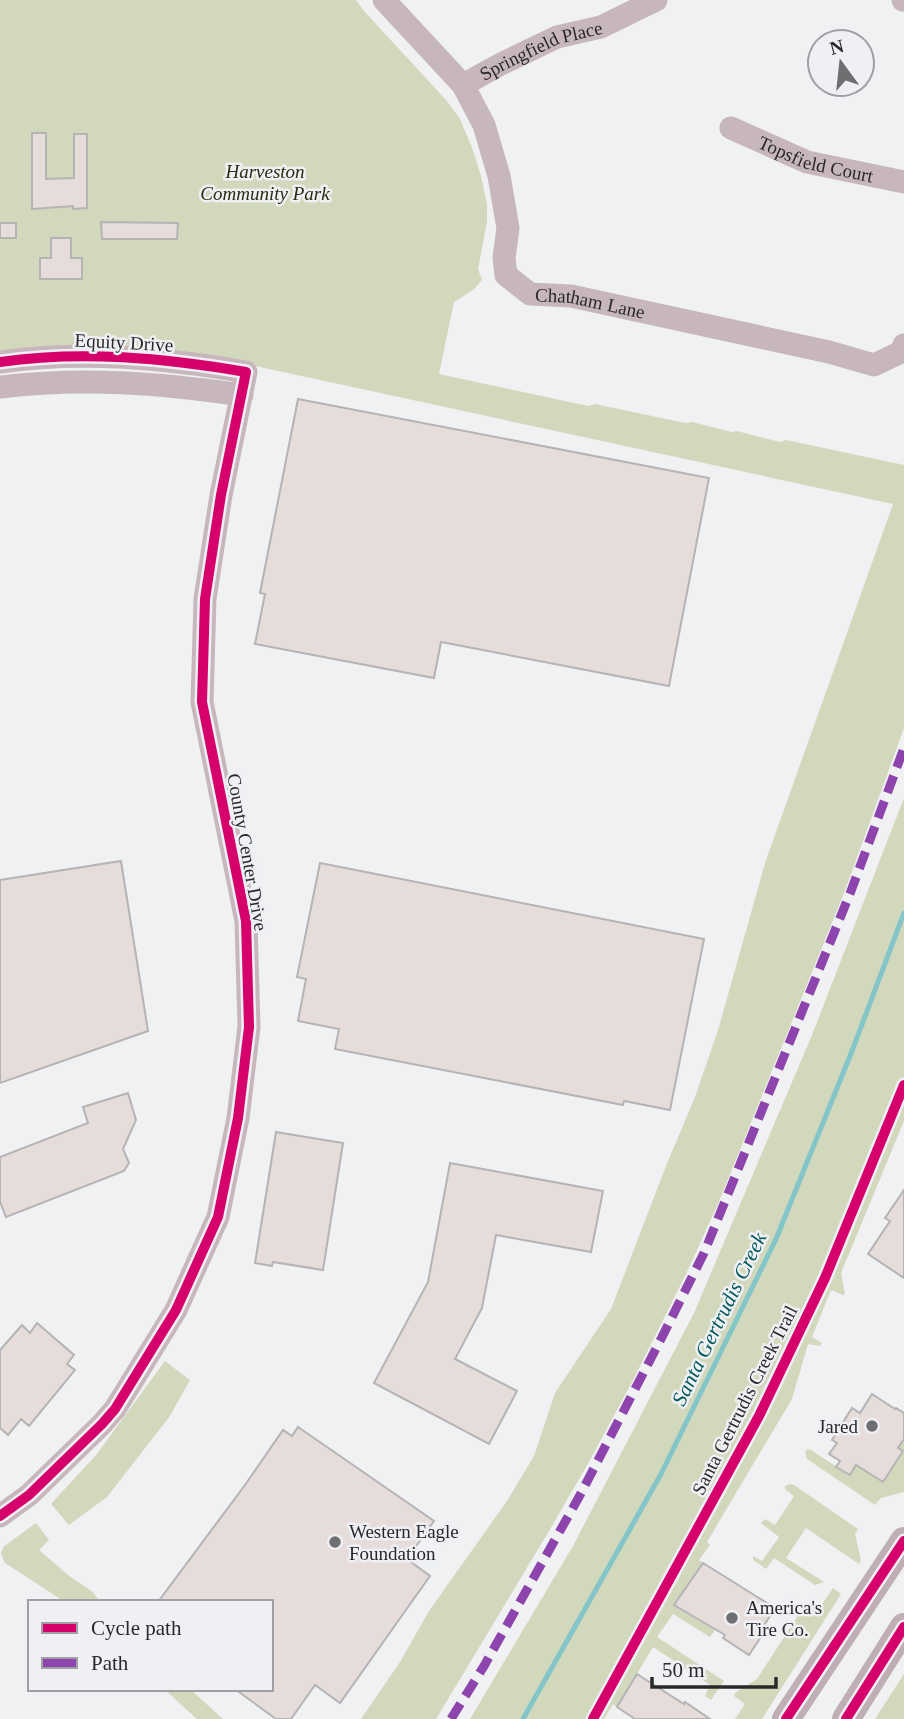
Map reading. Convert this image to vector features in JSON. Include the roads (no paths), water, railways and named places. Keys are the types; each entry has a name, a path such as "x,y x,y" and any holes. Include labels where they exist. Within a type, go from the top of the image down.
{"main road":[{"path":"786,1719 904,1541"},
{"path":"846,1719 904,1627"}],"street":[{"name":"Chatham Lane","path":"384,0 463,85 484,125 499,176 508,228 504,258 506,275 530,294 571,296 829,352 874,365 903,349"},
{"name":"Springfield Place","path":"463,85 557,37 601,27 656,0"},
{"name":"Topsfield Court","path":"731,128 807,162 904,182"},
{"name":"Equity Drive","path":"0,362 93,356 156,360 246,372"},
{"name":"County Center Drive","path":"0,1516 29,1495 115,1409 176,1310 218,1217 238,1118 249,1027 246,920 202,702 202,689 205,599 221,495 246,372"},
{"name":"Equity Drive","path":"0,387 105,381 149,383 242,395"}],"waterway":[{"name":"Santa Gertrudis Creek","path":"523,1719 661,1474 776,1239 904,913"}],"place":[{"name":"Jared","path":"872,1426"},
{"name":"Western Eagle Foundation","path":"335,1542"},
{"name":"America's Tire Co.","path":"732,1618"}],"park label":[{"name":"Harveston Community Park","path":"265,182"}]}
